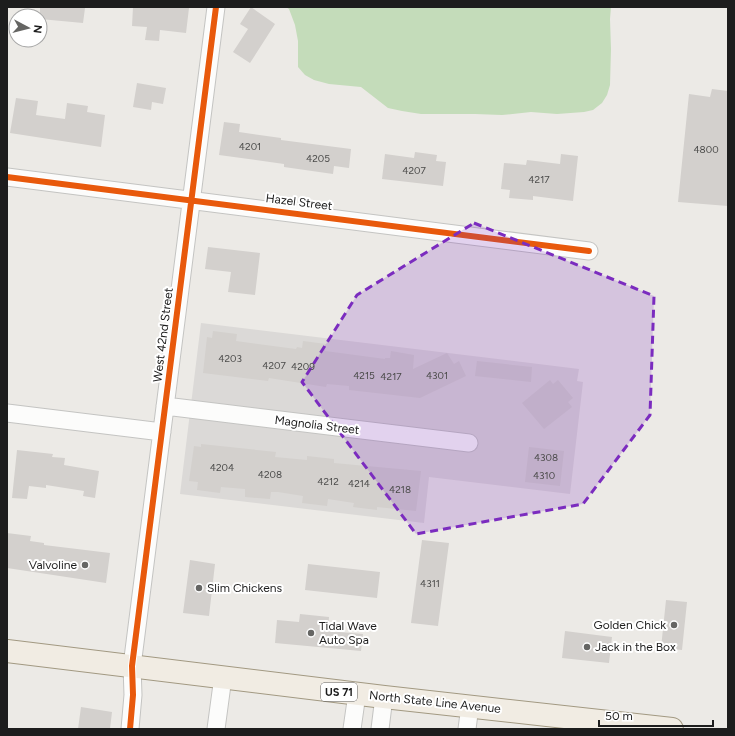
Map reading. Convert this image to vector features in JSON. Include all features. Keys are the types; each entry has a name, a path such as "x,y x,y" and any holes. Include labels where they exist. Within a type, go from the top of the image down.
{"main road":[{"name":"North State Line Avenue","path":"7,651 625,726 672,729"}],"street":[{"name":"West 42nd Street","path":"130,729 133,700 132,666 216,7"},
{"name":"Hazel Street","path":"7,177 589,251"},
{"name":"Magnolia Street","path":"165,406 469,443"},
{"path":"7,413 162,432"},
{"path":"216,729 223,678"},
{"path":"352,729 357,694"},
{"path":"380,729 384,697"},
{"path":"467,729 470,706"}],"highlighted area":[{"path":"474,223 654,296 650,415 583,504 416,534 302,382 357,295"}],"shaded area":[{"path":"201,323 579,369 577,381 583,382 570,494 429,477 424,523 180,494"}],"green space":[{"path":"286,7 611,7 610,85 607,95 602,103 593,110 584,112 557,114 531,112 502,115 421,114 388,108 361,87 329,84 314,80 305,75 298,67 298,41 295,25 289,9"}],"building":[{"path":"40,7 85,8 83,23 48,20 48,8"},
{"path":"133,7 189,8 186,33 160,30 159,41 145,40 147,27 132,26"},
{"path":"251,7 275,24 250,63 233,52 248,29 240,24"},
{"path":"137,83 166,88 163,104 152,102 151,110 133,107"},
{"path":"712,89 728,91 728,206 678,202 689,94 710,97"},
{"path":"16,98 38,101 36,115 65,119 67,103 88,106 87,112 105,115 101,147 10,133"},
{"path":"224,122 240,124 239,132 281,138 281,140 351,149 349,168 334,166 333,174 284,167 284,164 219,155"},
{"path":"415,152 437,155 436,161 446,162 443,186 382,179 385,154 414,158"},
{"path":"561,154 578,156 573,201 533,196 533,200 509,198 510,190 501,189 504,163 526,165 527,160 560,164"},
{"path":"208,247 260,253 255,295 228,292 231,272 205,269"},
{"path":"213,331 237,334 236,341 296,349 297,347 302,348 303,341 326,344 325,351 385,359 390,358 391,351 414,355 413,369 447,353 454,364 459,361 466,376 420,398 349,390 349,386 327,384 326,387 269,378 268,381 203,373 207,337 212,338"},
{"path":"477,361 532,367 531,382 475,376"},
{"path":"550,380 553,384 558,380 573,398 568,402 572,407 544,429 522,403"},
{"path":"201,444 276,452 275,457 307,460 307,456 334,459 334,463 421,471 416,511 377,507 377,510 353,507 354,503 328,499 327,506 302,503 303,496 278,492 271,492 270,499 245,497 245,489 221,487 220,493 197,490 198,482 189,481 194,446 201,447"},
{"path":"529,447 564,451 560,486 525,482"},
{"path":"17,450 53,454 52,457 65,458 64,465 99,471 95,498 83,496 84,491 46,485 46,488 29,486 27,499 12,498"},
{"path":"7,533 31,536 30,541 44,543 44,545 110,553 106,583 7,568"},
{"path":"422,540 449,543 438,626 411,623"},
{"name":"Slim Chickens","path":"190,560 215,564 209,616 183,613"},
{"path":"308,564 380,572 377,598 305,590"},
{"name":"Golden Chick","path":"666,600 687,602 682,650 661,648"},
{"name":"Tidal Wave Auto Spa","path":"300,614 329,617 328,631 363,634 361,651 275,643 277,620 299,622"},
{"name":"Jack in the Box","path":"565,631 612,637 609,663 562,658"},
{"path":"81,707 112,712 110,729 78,729"}],"cycle path":[{"path":"130,729 133,695 132,666 216,7"},
{"path":"7,177 589,251"}],"place":[{"name":"Valvoline","path":"85,565"},
{"name":"Slim Chickens","path":"199,588"},
{"name":"Golden Chick","path":"674,625"},
{"name":"Tidal Wave Auto Spa","path":"311,633"},
{"name":"Jack in the Box","path":"587,647"}]}
